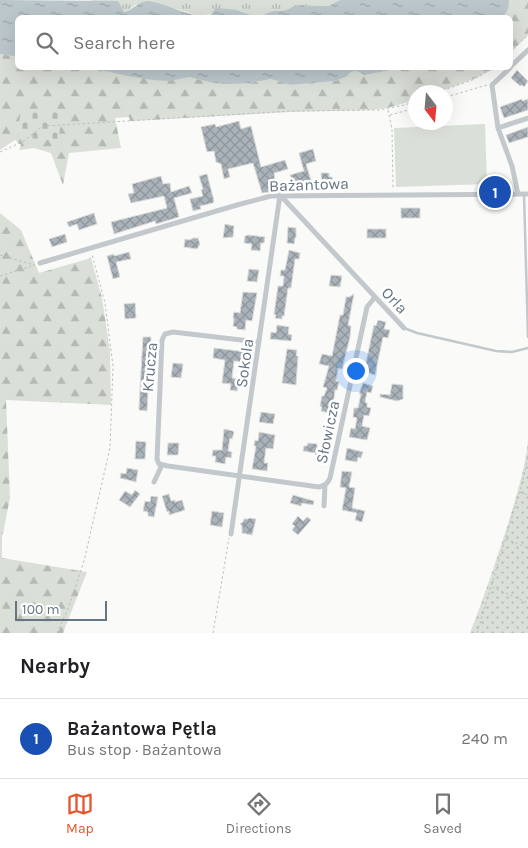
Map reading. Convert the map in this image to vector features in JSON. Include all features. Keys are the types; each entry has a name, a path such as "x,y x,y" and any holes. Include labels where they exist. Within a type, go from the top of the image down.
{"street":[{"path":"513,64 528,50"},
{"path":"507,70 492,85 498,128 524,194"},
{"path":"498,128 528,118"},
{"name":"Bażantowa","path":"40,263 264,197 280,195 524,194"},
{"name":"Orla","path":"280,195 404,328"},
{"name":"Sokola","path":"231,534 280,195"},
{"name":"Słowicza","path":"324,506 325,485 330,478 367,307 375,297"},
{"name":"Krucza","path":"162,465 156,457 162,340 165,334 173,332 259,342"},
{"path":"154,482 162,465 240,476"},
{"name":"Słowicza","path":"240,476 319,487 325,485"}],"lane":[{"path":"524,194 528,337"},
{"name":"Orla","path":"404,328 417,333 496,351 512,352 528,347"}],"path":[{"path":"513,49 528,35"},
{"path":"453,87 480,77 491,70"},
{"path":"453,95 482,85 492,85"},
{"path":"0,152 24,141 45,126 291,111 387,109 408,103"},
{"path":"387,109 392,130 393,191"},
{"path":"388,115 408,110"},
{"path":"57,633 68,609 84,560 110,448 113,366 107,317 90,248"},
{"path":"0,255 34,265 0,276"},
{"path":"477,633 520,492 528,458"},
{"path":"520,492 528,495"},
{"path":"213,633 227,540 231,534"},
{"path":"506,539 528,548"},
{"path":"492,586 528,602"}],"green space":[{"path":"89,0 340,0 330,6 295,5 286,10 270,12 265,15 251,15 237,10 194,15 150,1 135,5 123,12 118,1 98,2"},
{"path":"509,0 528,0 528,35 513,50 513,15 504,15 508,10"},
{"path":"0,54 15,57 15,70 100,70 127,76 189,77 213,83 250,83 271,79 291,85 335,81 356,71 365,75 391,70 490,70 476,78 453,86 408,85 408,102 387,108 130,121 129,117 115,118 121,148 69,153 63,185 51,153 34,148 19,150 21,145 15,140 0,150"},
{"path":"21,109 61,110 59,141 17,137"},
{"path":"485,124 487,184 396,187 394,128 408,127 408,130 453,130 453,125"},
{"path":"0,213 21,230 39,273 91,258 102,298 110,351 111,405 6,400 10,498 2,538 2,558 87,572 63,633 0,633"},
{"path":"528,441 528,633 470,633 508,524 522,473"}],"water":[{"path":"0,0 118,1 124,12 144,1 148,1 195,15 15,15 15,57 0,54"},
{"path":"340,0 509,0 508,10 505,15 264,15 270,12 286,10 295,5 329,6"},
{"path":"216,8 237,10 251,15 210,15"},
{"path":"100,70 391,70 365,75 356,71 335,81 291,85 271,79 230,84 213,83 189,77 169,81 127,76"}],"building":[{"path":"517,70 528,81 524,87 511,78"},
{"path":"522,99 522,101 528,99 528,110 504,118 500,107"},
{"path":"239,121 241,129 251,126 261,167 285,160 288,169 274,173 276,191 262,193 253,163 228,169 230,177 224,179 221,164 216,162 214,151 207,152 201,127 215,124 216,127"},
{"path":"528,127 528,137 509,143 506,135"},
{"path":"313,149 316,161 306,164 314,190 308,191 306,183 294,187 290,175 304,171 299,153"},
{"path":"321,173 329,173 329,177 332,177 333,185 322,186"},
{"path":"207,174 214,201 213,203 200,206 201,209 193,211 190,199 203,196 199,176"},
{"path":"161,176 163,184 170,183 171,192 189,186 192,193 174,198 179,217 156,224 155,221 114,234 111,222 167,208 164,196 131,203 128,194 134,193 132,184"},
{"path":"401,208 420,208 420,218 401,218"},
{"path":"94,213 97,224 79,230 77,224 69,227 67,222"},
{"path":"225,224 234,226 233,237 223,238"},
{"path":"288,227 296,228 294,244 287,243"},
{"path":"367,229 386,229 386,238 367,238"},
{"path":"65,234 67,242 52,247 49,239"},
{"path":"245,236 265,237 264,243 261,243 260,251 251,250 252,244 244,243"},
{"path":"198,238 200,244 197,249 184,247 185,239 190,240"},
{"path":"289,250 300,253 299,259 295,259 291,288 288,288 284,316 282,316 282,319 275,318 278,286 283,286 284,276 280,276 281,270 285,270"},
{"path":"129,252 131,259 116,262 120,277 113,279 107,256"},
{"path":"249,269 259,270 257,282 247,281"},
{"path":"331,275 342,276 340,287 329,286"},
{"path":"243,292 257,293 252,321 246,320 245,330 237,329 237,327 233,326 234,312 240,313"},
{"path":"354,294 348,325 351,326 350,337 342,369 338,368 336,381 339,382 337,390 335,390 332,414 321,411 322,396 324,396 327,388 323,387 329,366 319,364 322,354 332,356 340,315 343,315 346,297"},
{"path":"135,303 136,318 125,319 124,304"},
{"path":"378,320 386,322 384,329 390,330 388,338 383,337 375,375 364,372 374,325 376,326"},
{"path":"277,325 289,327 288,334 292,335 291,341 270,339 271,332 276,333"},
{"path":"143,337 151,337 147,411 139,410"},
{"path":"214,348 247,352 246,362 234,361 232,378 249,380 248,388 238,386 237,391 230,390 231,384 222,383 225,360 213,358"},
{"path":"287,349 297,350 296,385 282,383"},
{"path":"173,363 183,364 181,378 171,377"},
{"path":"363,383 373,386 371,393 367,392 365,402 367,407 371,408 369,416 364,415 362,426 370,428 367,440 349,437 351,428 355,429 357,418 353,417 354,408 358,408 361,394 359,394"},
{"path":"392,384 403,385 403,399 397,401 380,397 380,394 390,395"},
{"path":"261,412 275,414 273,424 259,422"},
{"path":"224,429 234,433 232,439 230,438 228,451 232,452 231,458 226,457 225,464 215,462 216,456 212,456 213,450 222,450"},
{"path":"259,432 275,435 273,449 266,448 264,463 268,463 267,471 252,469 256,446 254,446 255,440 258,441"},
{"path":"136,441 146,442 145,459 135,459"},
{"path":"168,443 179,443 178,455 167,455"},
{"path":"308,443 317,444 317,450 323,451 322,456 303,451 304,446 307,446"},
{"path":"347,448 363,452 361,458 358,457 357,462 345,460"},
{"path":"127,468 138,470 136,482 120,478 121,473 126,474"},
{"path":"342,471 352,472 349,487 355,488 352,508 365,511 362,522 355,520 357,513 342,510 346,488 340,487"},
{"path":"135,490 140,494 130,507 119,500 125,491 132,495"},
{"path":"169,494 171,501 182,500 185,510 169,515 162,496"},
{"path":"293,495 314,501 313,505 302,503 301,506 290,503"},
{"path":"151,496 158,497 154,517 148,516 148,512 143,511 145,501 150,502"},
{"path":"212,511 224,513 222,527 210,525"},
{"path":"298,516 303,521 307,517 311,520 298,535 292,530 295,526 292,524"},
{"path":"244,519 256,519 252,535 242,533 242,526 240,524"}],"place":[{"name":"Bażantowa Pętla","path":"495,192"}]}
